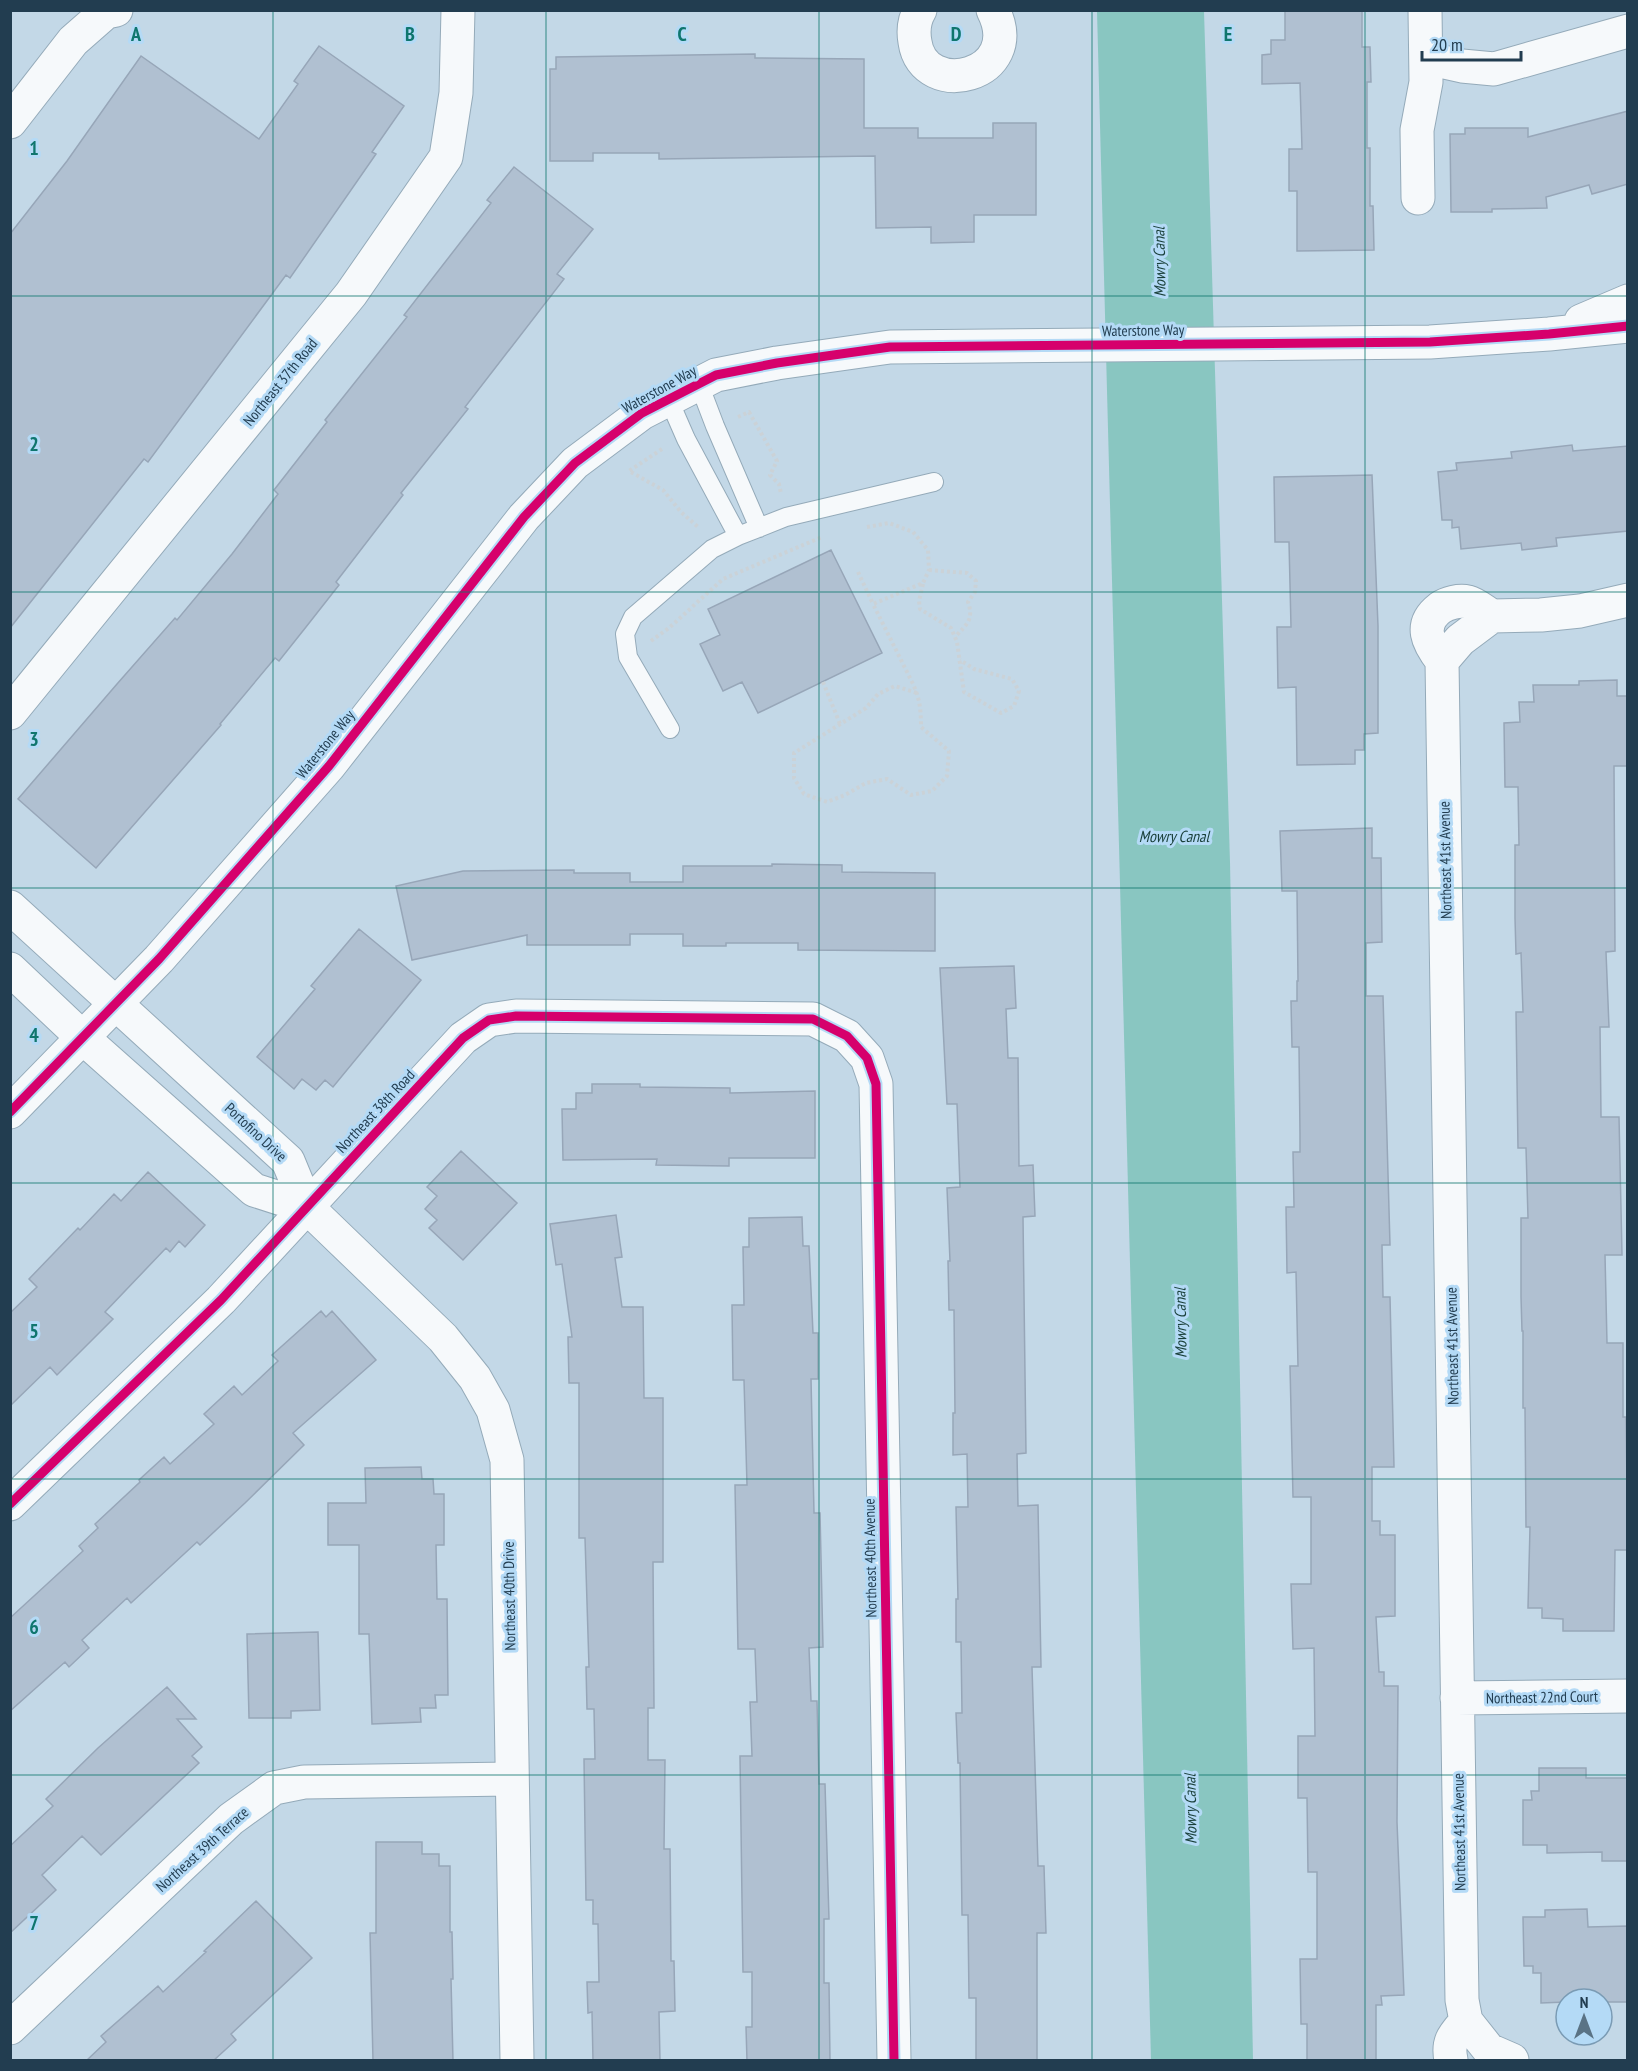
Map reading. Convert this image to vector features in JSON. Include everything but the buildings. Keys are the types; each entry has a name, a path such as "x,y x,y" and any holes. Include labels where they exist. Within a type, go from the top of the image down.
{"street":[{"name":"Northeast 37th Road","path":"10,713 351,294 446,157 456,93 458,10"},
{"path":"920,10 916,16 913,31 915,47 922,60 934,70 948,76 975,72 988,64 996,52 1000,37 999,21 993,10"},
{"path":"1418,198 1417,130 1426,82 1425,10"},
{"path":"10,122 73,41 111,11"},
{"path":"1426,58 1462,66 1494,69 1628,31"},
{"name":"Waterstone Way","path":"1549,334 1628,301"},
{"name":"Waterstone Way","path":"10,1112 166,950 329,766 524,517 575,463 642,413 716,375 890,347 1430,342 1628,326"},
{"name":"Northeast 41st Avenue","path":"1466,2021 1462,2000 1457,1698 1451,651 1492,616 1580,611 1628,600"},
{"name":"Portofino Drive","path":"10,907 288,1161 307,1207"},
{"path":"10,969 83,1038 254,1191 307,1207"},
{"name":"Northeast 38th Road","path":"10,1504 221,1300 463,1038 489,1020 516,1016 813,1019 847,1036 867,1058"},
{"name":"Northeast 40th Avenue","path":"867,1058 876,1084 894,2061"},
{"name":"Northeast 40th Drive","path":"307,1207 443,1338 475,1378 493,1410 507,1460 517,2061"},
{"name":"Northeast 22nd Court","path":"1457,1698 1628,1696"},
{"name":"Northeast 39th Terrace","path":"10,2028 231,1819 274,1788 304,1782 512,1779"},
{"path":"1451,2061 1448,2049 1453,2037 1466,2021 1501,2055"}],"lane":[{"path":"699,384 759,528"},
{"path":"669,400 686,438 738,536"},
{"path":"670,729 628,657 625,634 633,617 712,549 738,536 786,517 934,482"}],"path":[{"path":"858,529 890,523 913,532 928,550 929,570 919,600 920,609 951,628 960,660 964,692 1001,713 1014,706 1019,691 1012,679 974,669 960,660"},
{"path":"628,657 669,628 723,579 826,535"},
{"path":"929,570 967,573 976,581 975,592 968,602 971,610 970,621 955,637"},
{"path":"858,572 873,604 917,693 921,702 921,727 949,751 947,776 932,791 911,795 887,779 866,783 827,802 804,794 794,778 794,753 866,708 878,694 895,686 917,693"},
{"path":"873,604 923,583"},
{"path":"823,681 840,724"}],"water":[{"name":"Mowry Canal","path":"1097,11 1204,11 1230,862 1253,2060 1151,2060"}],"cycle path":[{"path":"10,1112 159,959 329,766 524,517 575,463 642,413 716,375 777,363 890,347 1430,342 1628,326"},
{"path":"10,1504 221,1300 463,1038 489,1020 516,1016 813,1019 847,1036 867,1058 876,1084 894,2060"}]}
